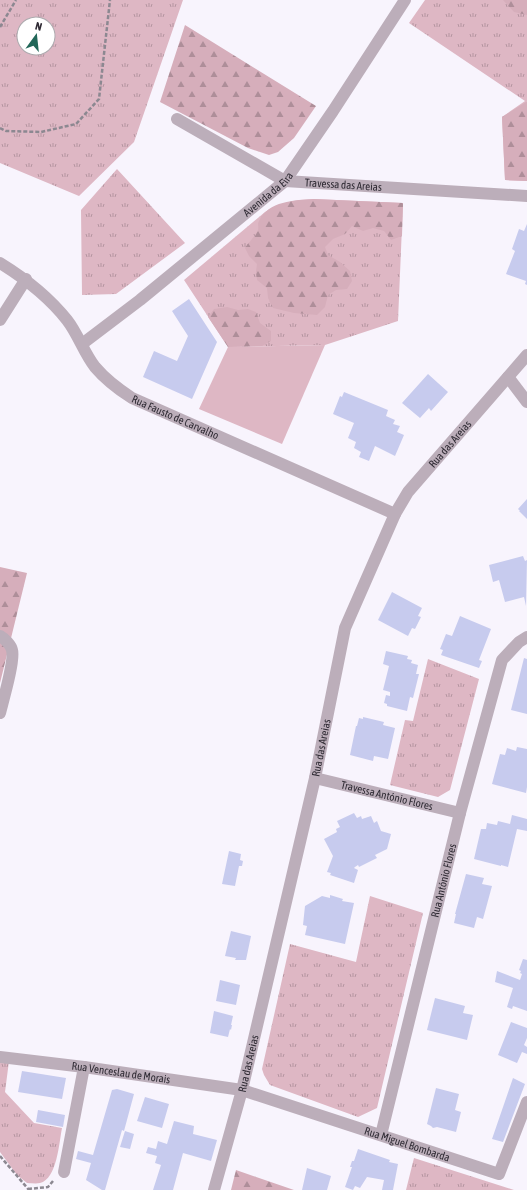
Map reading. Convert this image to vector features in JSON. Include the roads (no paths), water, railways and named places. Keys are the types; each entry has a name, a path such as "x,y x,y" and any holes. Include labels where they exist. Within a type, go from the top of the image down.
{"street":[{"name":"Avenida da Eira","path":"82,344 140,300 285,181 333,111 405,0"},
{"name":"Travessa das Areias","path":"177,119 285,181 527,196"},
{"name":"Rua Fausto de Carvalho","path":"0,263 26,279 48,298 68,321 94,366 111,384 132,398 395,514"},
{"path":"0,320 26,279"},
{"name":"Rua das Areias","path":"214,1190 242,1090 315,778 345,628 395,514 408,492 527,354"},
{"path":"508,377 527,402"},
{"path":"0,636 13,651 11,670 0,713"},
{"name":"Rua António Flores","path":"380,1135 460,813 502,660 519,642 527,637"},
{"name":"Travessa António Flores","path":"315,778 460,813"},
{"name":"Rua Venceslau de Morais","path":"0,1057 84,1067 242,1090"},
{"path":"64,1172 84,1067"},
{"name":"Rua Miguel Bombarda","path":"242,1090 499,1174 527,1102"}]}
